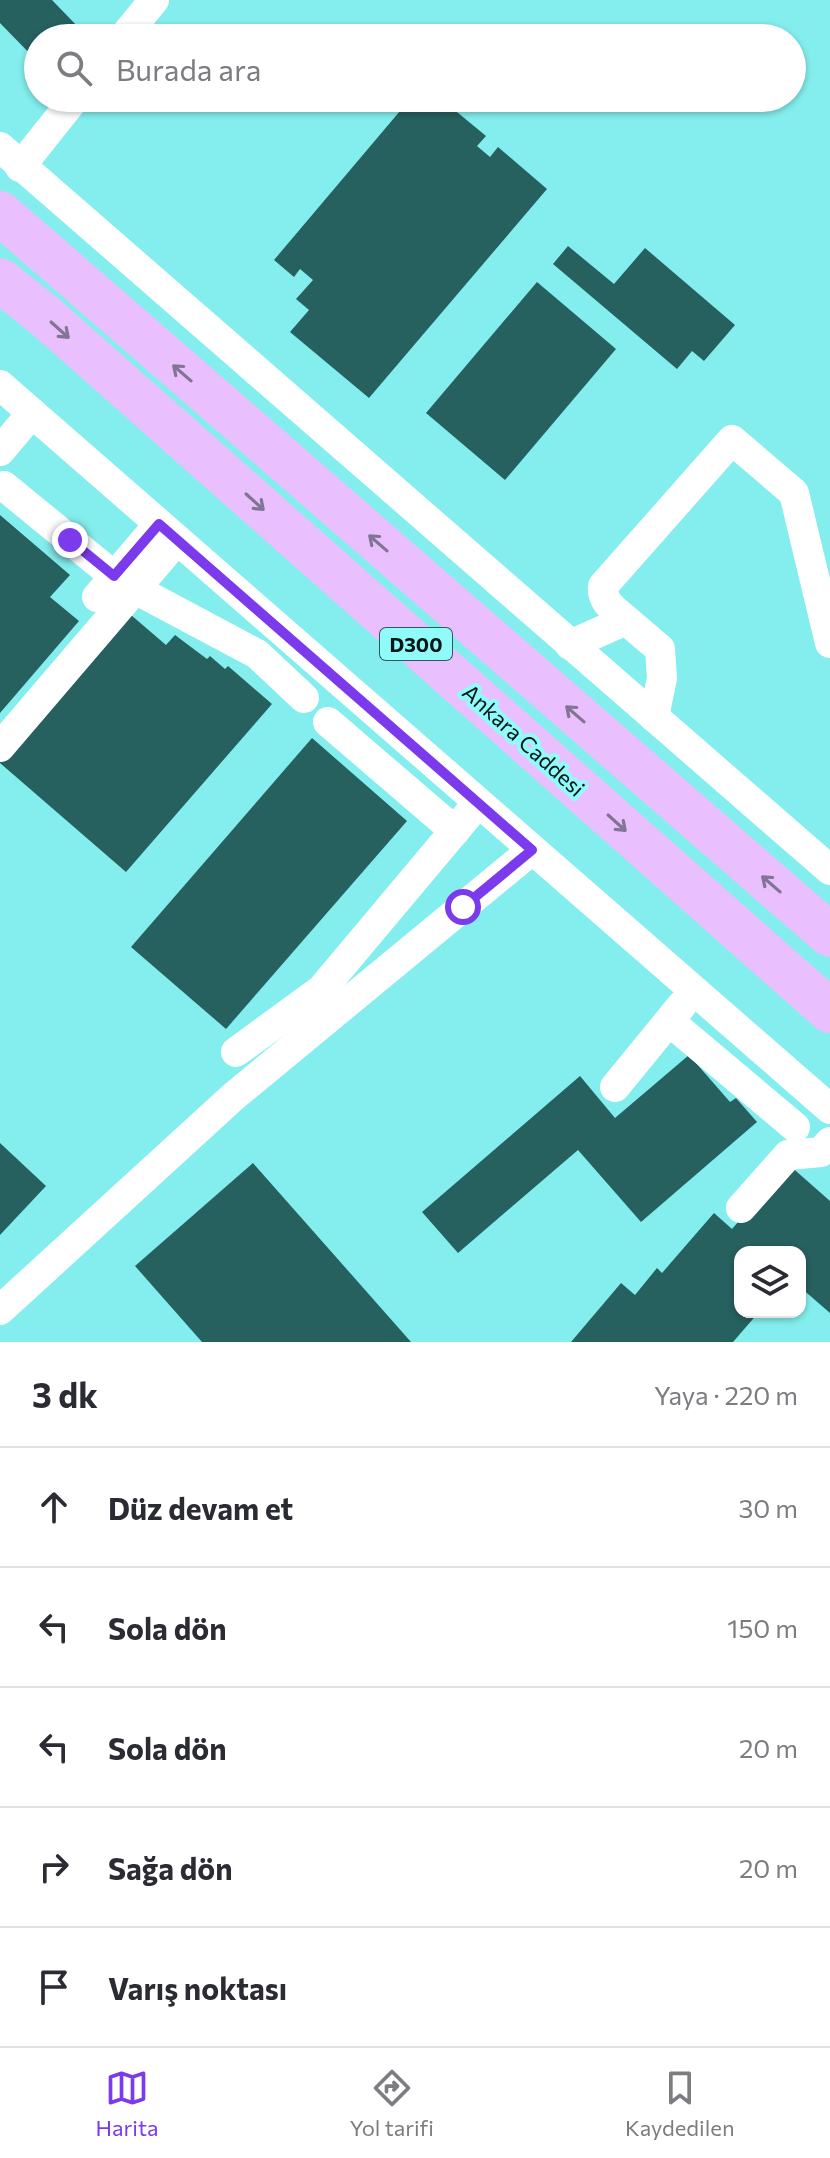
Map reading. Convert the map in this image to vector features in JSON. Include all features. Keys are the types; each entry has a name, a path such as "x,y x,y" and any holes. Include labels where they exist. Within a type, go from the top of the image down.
{"highway":[{"name":"D300","path":"0,213 830,935"},
{"name":"Ankara Caddesi","path":"0,280 46,317 830,1011"}],"street":[{"path":"134,24 154,0"},
{"path":"60,112 10,157 830,870"},
{"path":"0,385 830,1109"},
{"path":"0,451 32,413"},
{"path":"654,717 662,678 660,649 606,602 603,586 732,440 794,493 830,643"},
{"path":"4,486 116,588 257,654 304,698"},
{"path":"0,747 116,588 168,532"},
{"path":"570,645 626,620"},
{"path":"328,722 455,831"},
{"path":"236,1052 322,989 478,803"},
{"path":"0,1310 234,1096 532,850"},
{"path":"615,1087 694,991"},
{"path":"669,1021 795,1127"},
{"path":"741,1208 788,1155 827,1151"}],"building":[{"path":"0,0 52,0 75,24 24,24 24,48 0,23"},
{"path":"399,112 457,112 486,136 477,146 490,157 498,147 547,189 369,398 290,332 309,310 296,299 313,280 300,269 294,277 274,260"},
{"path":"568,246 614,284 645,248 735,325 704,361 692,351 677,369 553,264"},
{"path":"537,282 616,349 505,480 426,413"},
{"path":"0,515 70,575 50,597 79,621 0,713"},
{"path":"124,609 166,645 175,635 207,659 210,656 225,669 228,666 272,704 126,872 0,763 0,752"},
{"path":"312,738 407,821 226,1029 131,947"},
{"path":"689,1055 730,1102 736,1098 757,1122 641,1222 578,1150 458,1253 422,1212 580,1076 615,1118"},
{"path":"0,1143 46,1186 0,1235"},
{"path":"253,1163 411,1342 202,1342 135,1266"},
{"path":"788,1164 830,1201 830,1313 806,1292 806,1246 734,1246 734,1318 754,1318 733,1342 571,1342 621,1283 635,1295 657,1268 662,1273 714,1213 732,1229"}],"route":[{"path":"70,540 114,576 159,524 532,850 463,907"}]}
